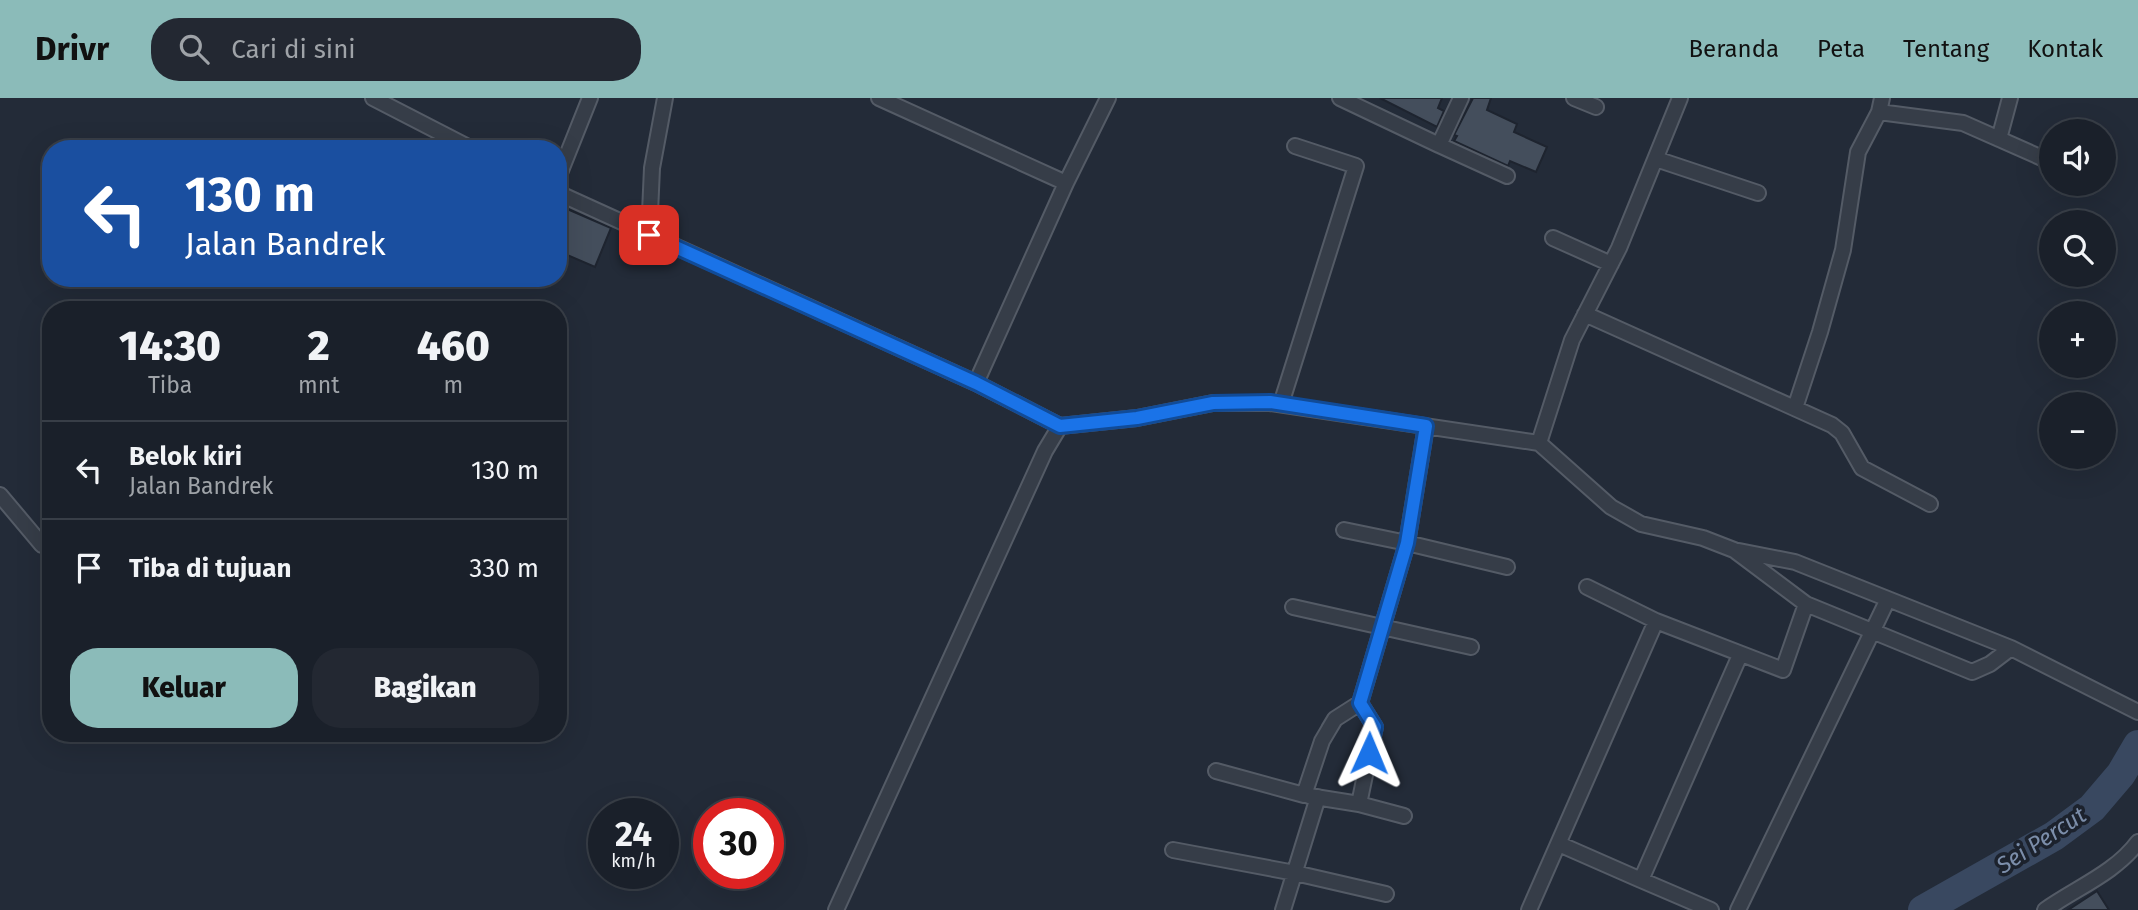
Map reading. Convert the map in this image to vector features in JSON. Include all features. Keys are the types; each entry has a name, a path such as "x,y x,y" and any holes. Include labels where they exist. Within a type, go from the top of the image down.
{"street":[{"path":"373,98 455,140"},
{"path":"567,156 590,98"},
{"path":"649,235 652,168 665,98"},
{"path":"879,98 1066,183"},
{"path":"976,383 1066,183 1108,98"},
{"path":"1340,98 1363,103 1439,145 1507,176"},
{"path":"1439,145 1461,98"},
{"path":"1574,98 1596,107"},
{"path":"1539,443 1572,340 1611,264 1680,98"},
{"path":"1999,139 2010,98"},
{"path":"1795,408 1843,250 1858,152 1880,105 1963,122 2039,157"},
{"path":"1281,404 1356,166 1295,146"},
{"path":"1656,159 1758,193"},
{"path":"567,197 976,383 1060,426 1137,418 1213,403 1281,404 1539,443 1611,507 1641,524 1703,538 1734,550 1795,562 2011,648 2138,712"},
{"path":"1553,238 1611,264"},
{"path":"1585,314 1832,425 1842,433 1862,468 1930,504"},
{"path":"836,910 1045,451 1060,426"},
{"path":"1283,910 1295,873 1322,741 1332,724 1360,703 1407,543 1426,426"},
{"path":"0,495 42,545"},
{"path":"1344,530 1507,567"},
{"path":"1734,550 1807,604 1972,672 1990,664 2011,648"},
{"path":"1587,587 1656,621 1783,670 1807,604"},
{"path":"1738,910 1888,599"},
{"path":"1293,607 1471,647"},
{"path":"1529,910 1656,621"},
{"path":"1641,880 1740,655"},
{"path":"1359,804 1375,727 1360,703"},
{"path":"1216,771 1311,796 1359,804 1404,816"},
{"path":"2045,910 2110,869 2138,842"},
{"path":"1559,844 1711,910"},
{"path":"1173,850 1295,873 1386,894"}],"building":[{"path":"1380,98 1442,98 1438,108 1444,111 1437,127"},
{"path":"1473,98 1491,98 1487,110 1517,124 1514,132 1547,147 1536,172 1510,161 1508,166 1454,141 1457,136 1454,135"},
{"path":"567,209 611,228 595,267 567,255"},
{"path":"2097,891 2109,910 2068,910"}],"waterway":[{"name":"Sei Percut","path":"1923,910 2054,836 2092,808 2121,774 2138,745"}],"route":[{"path":"649,235 976,383 1060,426 1137,418 1213,403 1270,402 1426,426 1407,543 1360,703 1375,727 1369,753"}]}
